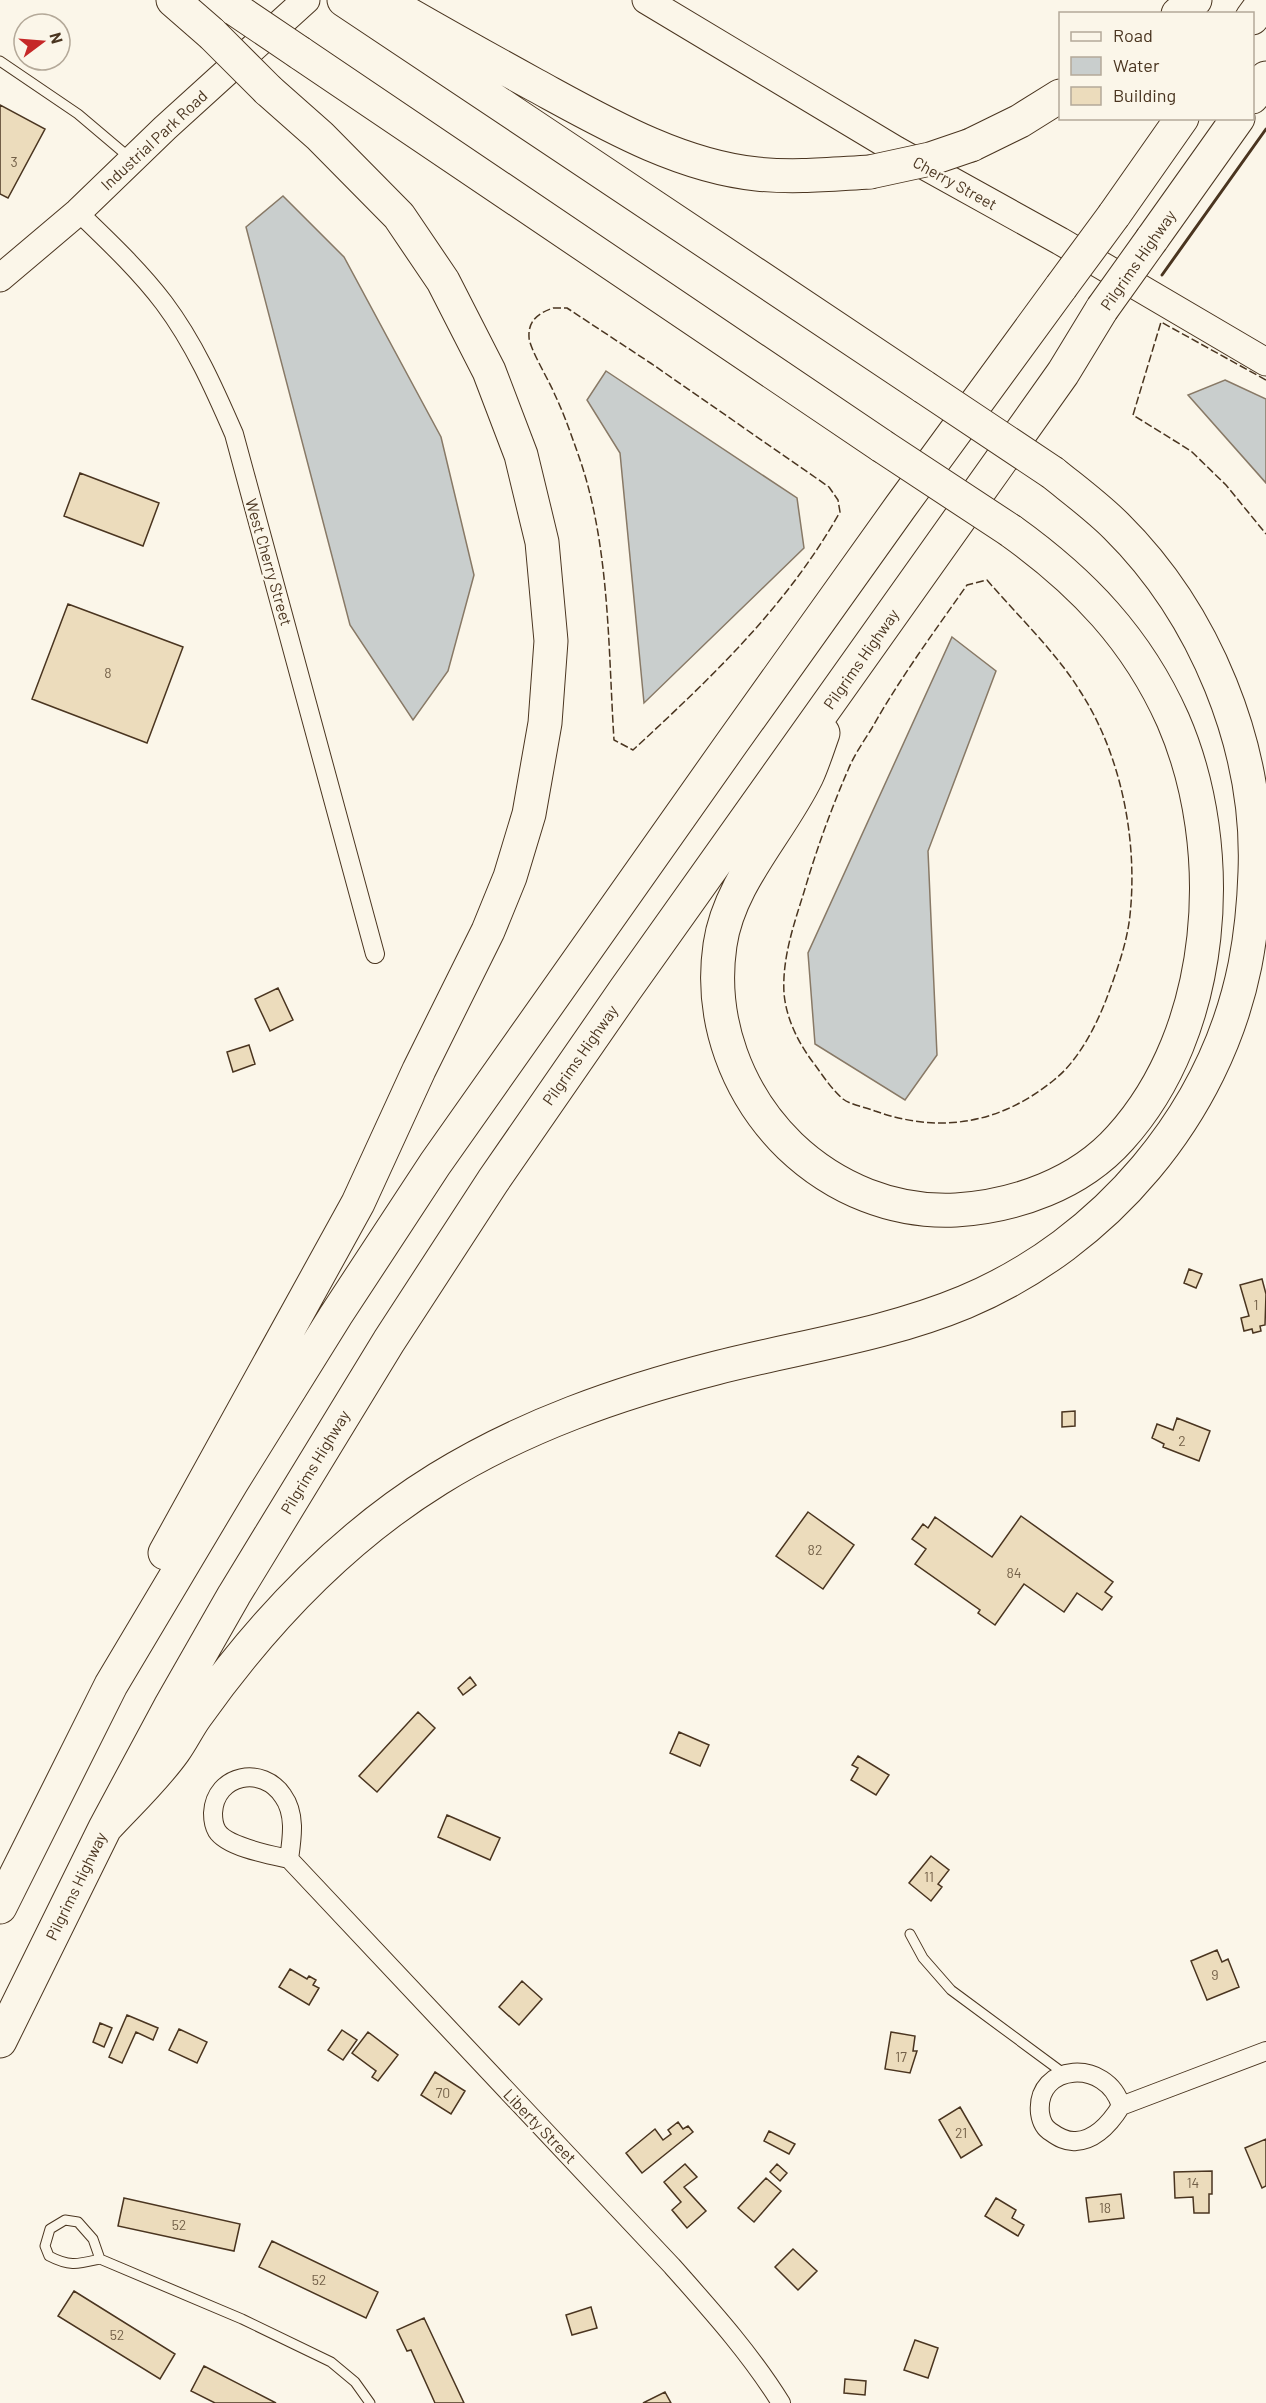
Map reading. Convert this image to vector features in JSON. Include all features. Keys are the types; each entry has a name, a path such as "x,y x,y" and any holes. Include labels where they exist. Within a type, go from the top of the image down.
{"highway":[{"path":"111,1685 154,1574 358,1203 419,1070 488,931 510,877 530,814 545,723 551,641 542,542 521,455 489,371 443,281 399,216 320,136 173,0"},
{"path":"384,0 601,121 667,151 708,164 756,174 809,176 870,172 930,159 971,145 1020,121 1059,97"},
{"path":"1180,12 1195,0"},
{"path":"1254,15 1265,0"},
{"path":"105,1828 172,1754 194,1718 263,1630 304,1585 352,1541 392,1509 437,1479 541,1424 602,1400 713,1369 922,1317 962,1303 1006,1283 1070,1241 1110,1207 1167,1142 1195,1098 1216,1056 1231,1016 1244,968 1253,915 1256,858 1253,808 1244,757 1230,712 1213,667 1195,631 1149,565 1117,527 1053,473 348,2"},
{"path":"229,4 1011,531 1051,560 1100,607 1124,636 1162,697 1190,770 1202,829 1207,874 1207,915 1190,1005 1164,1074 1119,1139 1087,1166 1040,1193 1008,1203 943,1210 887,1202 848,1188 824,1174 779,1135 762,1115 737,1072 721,1019 718,987 720,941 727,916 739,890 806,777 839,690"},
{"path":"1254,94 1266,78"},
{"path":"0,1907 111,1685 330,1325 435,1164 825,612 1181,120"},
{"name":"Pilgrims Highway","path":"0,2041 105,1828 234,1594 389,1341 552,1095 1063,374 1102,309 1237,120"}],"main road":[{"name":"Industrial Park Road","path":"0,278 78,212 306,0"},
{"name":"Cherry Street","path":"646,0 896,150 1060,241 1266,362"}],"street":[{"name":"West Cherry Street","path":"78,212 121,253 164,303 210,380 234,434 375,954"},
{"path":"248,1776 269,1782 283,1795 290,1811 293,1834 289,1859 254,1851 217,1832 213,1818 214,1805 219,1791 232,1781 248,1776"},
{"name":"Liberty Street","path":"289,1859 723,2322 765,2377 781,2403"},
{"path":"1121,2106 1110,2085 1097,2075 1077,2072 1058,2076 1046,2086 1039,2098 1040,2116 1046,2129 1060,2138 1079,2141 1093,2136 1112,2120 1121,2106 1266,2050"}],"lane":[{"path":"0,61 78,114 132,160"},
{"path":"910,1934 923,1958 951,1990 1066,2075"},
{"path":"100,2259 93,2239 78,2222 65,2220 50,2229 45,2246 49,2256 63,2263 76,2265 100,2259 242,2319 331,2362 355,2382 370,2403"}],"water":[{"path":"283,196 344,257 441,437 474,575 448,671 413,720 350,625 246,227"},
{"path":"606,371 797,498 804,548 644,703 620,453 587,400"},
{"path":"1225,380 1266,399 1266,483 1188,395"},
{"path":"952,637 996,671 928,851 937,1055 905,1100 815,1044 808,953"}],"building":[{"path":"0,105 45,129 8,198 0,194"},
{"path":"80,473 159,503 143,546 64,516"},
{"path":"68,604 183,647 147,743 32,699"},
{"path":"278,988 293,1020 270,1031 255,999"},
{"path":"249,1045 255,1064 233,1072 227,1052"},
{"path":"1189,1269 1202,1274 1196,1288 1184,1283"},
{"path":"1262,1279 1266,1294 1265,1325 1260,1326 1261,1331 1253,1333 1252,1329 1244,1331 1241,1318 1249,1316 1240,1285"},
{"path":"1075,1411 1075,1426 1062,1427 1062,1412"},
{"path":"1177,1418 1210,1431 1199,1461 1163,1447 1164,1444 1152,1438 1157,1424 1173,1430"},
{"path":"808,1512 854,1545 823,1589 776,1556"},
{"path":"1021,1516 1113,1582 1105,1592 1112,1597 1102,1610 1077,1593 1064,1612 1024,1584 995,1625 978,1613 980,1610 915,1564 926,1549 912,1539 923,1524 928,1528 935,1517 992,1557"},
{"path":"470,1677 476,1685 463,1695 458,1688"},
{"path":"418,1712 435,1728 377,1792 359,1776"},
{"path":"679,1732 709,1745 700,1766 670,1753"},
{"path":"858,1756 889,1775 876,1795 851,1780 858,1768 852,1765"},
{"path":"447,1815 500,1838 490,1860 438,1837"},
{"path":"931,1856 949,1870 938,1884 942,1887 931,1901 909,1883"},
{"path":"1217,1950 1222,1962 1228,1959 1239,1987 1207,2000 1191,1961"},
{"path":"290,1969 307,1979 309,1976 316,1980 313,1985 319,1988 309,2005 279,1987"},
{"path":"522,1981 542,1999 519,2025 499,2007"},
{"path":"127,2015 158,2028 153,2040 136,2032 122,2063 109,2057"},
{"path":"100,2023 112,2028 104,2047 93,2042"},
{"path":"179,2029 207,2042 197,2063 169,2050"},
{"path":"342,2030 357,2040 343,2060 328,2050"},
{"path":"368,2032 398,2055 378,2081 372,2077 376,2071 352,2053"},
{"path":"891,2032 915,2036 913,2051 917,2051 910,2073 885,2069"},
{"path":"435,2072 465,2091 451,2114 421,2095"},
{"path":"960,2107 982,2145 961,2158 939,2120"},
{"path":"678,2122 683,2129 688,2126 693,2132 642,2173 626,2153 655,2129 663,2140 671,2134 668,2130"},
{"path":"769,2131 795,2144 789,2154 764,2141"},
{"path":"1266,2139 1266,2186 1262,2188 1245,2148"},
{"path":"685,2164 697,2177 684,2187 706,2211 687,2228 672,2210 681,2202 664,2182"},
{"path":"777,2164 787,2173 780,2181 770,2172"},
{"path":"1212,2171 1209,2213 1194,2213 1193,2197 1175,2198 1174,2172"},
{"path":"766,2178 781,2191 754,2222 738,2208"},
{"path":"1121,2194 1124,2218 1089,2222 1086,2198"},
{"path":"124,2198 240,2224 234,2251 118,2226"},
{"path":"996,2198 1016,2210 1012,2218 1024,2225 1018,2236 985,2216"},
{"path":"272,2241 378,2292 366,2318 259,2267"},
{"path":"793,2249 817,2271 798,2290 775,2267"},
{"path":"74,2291 175,2354 160,2379 58,2316"},
{"path":"591,2307 597,2328 572,2335 566,2315"},
{"path":"424,2318 464,2403 435,2403 411,2350 407,2351 397,2330"},
{"path":"915,2340 938,2348 928,2378 904,2370"},
{"path":"204,2366 276,2403 215,2403 191,2391"},
{"path":"845,2379 866,2381 865,2395 844,2393"},
{"path":"665,2392 671,2403 643,2403"}],"fence":[{"path":"553,308 567,308 652,364 829,487 838,500 840,512 796,579 772,609 719,667 633,750 614,740 606,595 596,523 588,488 564,417 529,337 532,322 543,312 553,308"},
{"path":"1266,380 1161,322 1133,415 1191,451 1226,485 1266,534"},
{"path":"987,580 1070,676 1094,716 1106,742 1116,770 1129,828 1132,886 1130,915 1121,958 1102,1011 1085,1043 1063,1072 1033,1095 1012,1107 991,1115 969,1121 923,1122 899,1118 854,1104 843,1099 834,1091 807,1054 794,1029 785,1002 785,967 793,929 824,830 853,759 906,673 967,585 987,580"}],"wall":[{"path":"1162,275 1266,129"}]}
